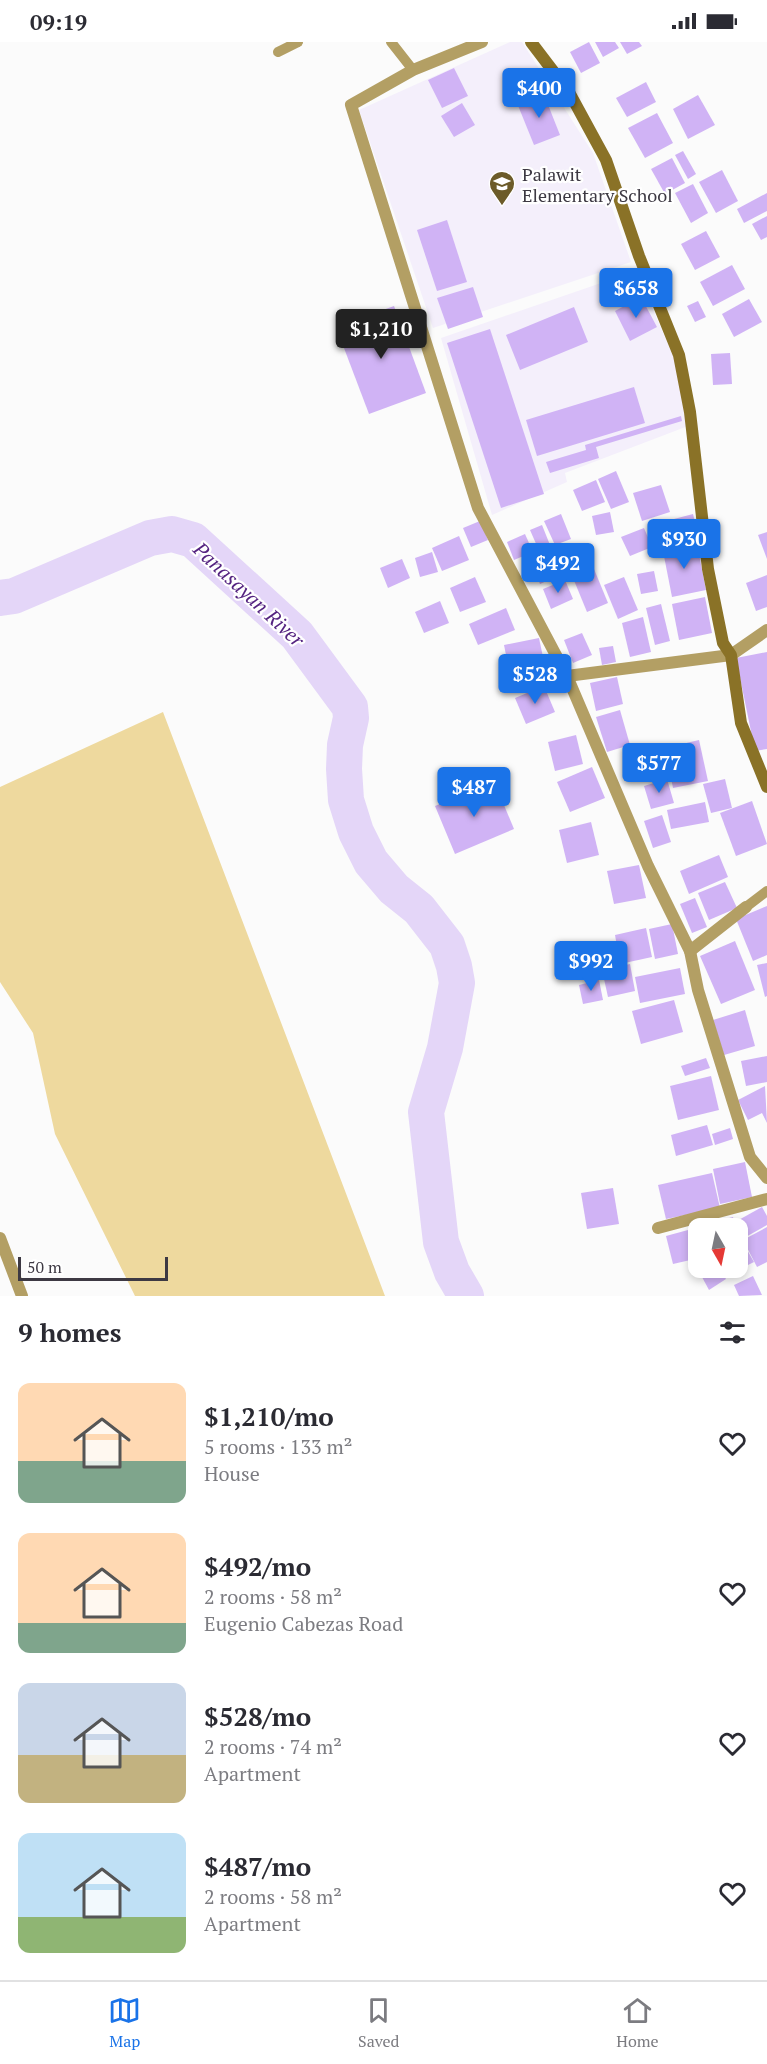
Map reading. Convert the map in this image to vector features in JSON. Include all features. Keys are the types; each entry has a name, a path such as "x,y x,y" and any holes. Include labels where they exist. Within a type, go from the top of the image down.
{"street":[{"path":"482,42 413,70 351,105 478,508 567,676 648,866 690,951 698,990 750,1157 767,1178"},
{"path":"531,42 569,92 606,160 639,256 679,355 690,412 708,569 723,643 731,655 741,723 767,787"},
{"path":"567,676 731,655 767,630"},
{"path":"690,951 746,907"},
{"path":"658,1228 767,1199"},
{"path":"0,1238 21,1296"}],"lane":[{"path":"278,52 298,42"},
{"path":"391,42 413,70"},
{"path":"746,907 767,891"}],"shaded area":[{"name":"Palawit Elementary School","path":"510,42 522,42 593,153 631,262 433,328 359,110"},
{"path":"636,271 675,360 688,426 565,473 567,482 492,515 441,338"},
{"path":"163,712 385,1296 135,1296 55,1134 33,1033 0,982 0,787"}],"building":[{"path":"589,42 600,63 581,73 570,52"},
{"path":"595,42 615,42 619,48 603,57"},
{"path":"620,42 639,42 642,46 627,54"},
{"path":"454,68 468,96 442,108 428,80"},
{"path":"646,82 656,102 627,117 616,98"},
{"path":"543,92 560,135 534,145 517,103"},
{"path":"698,95 715,125 688,139 673,109"},
{"path":"462,103 475,125 454,137 441,116"},
{"path":"657,113 673,143 645,158 628,128"},
{"path":"683,151 696,174 688,179 675,155"},
{"path":"672,158 685,183 665,194 651,169"},
{"path":"722,170 738,201 716,213 699,182"},
{"path":"693,184 708,213 691,223 675,193"},
{"path":"767,193 767,211 744,223 737,209"},
{"path":"767,216 767,237 761,240 752,224"},
{"path":"447,220 467,282 437,291 417,230"},
{"path":"706,231 720,257 695,270 681,244"},
{"path":"732,265 745,289 713,306 700,282"},
{"path":"473,287 483,317 448,329 437,298"},
{"path":"641,297 657,327 630,341 615,311"},
{"path":"749,299 762,322 734,337 722,314"},
{"path":"698,301 706,317 695,322 687,306"},
{"path":"394,306 426,393 369,414 336,327"},
{"path":"574,307 588,342 520,370 506,335"},
{"path":"490,329 544,494 501,508 447,343"},
{"path":"730,353 732,384 713,385 711,354"},
{"path":"634,387 645,423 537,456 526,420"},
{"path":"681,416 682,421 596,447 599,458 550,473 546,462 586,450 585,445"},
{"path":"616,471 629,502 611,509 598,479"},
{"path":"596,480 605,502 582,511 573,490"},
{"path":"661,485 670,512 642,521 633,493"},
{"path":"610,512 614,532 596,535 592,516"},
{"path":"561,514 571,539 555,545 544,521"},
{"path":"693,514 697,530 677,535 674,519"},
{"path":"480,521 488,540 471,547 463,528"},
{"path":"542,525 552,550 541,555 530,530"},
{"path":"644,528 652,547 630,556 621,537"},
{"path":"767,532 767,559 758,535"},
{"path":"525,534 533,552 514,560 507,542"},
{"path":"459,536 469,560 442,571 432,548"},
{"path":"697,544 706,590 672,597 663,551"},
{"path":"432,552 438,572 420,577 415,558"},
{"path":"549,555 558,576 540,584 532,563"},
{"path":"402,559 410,578 388,588 380,568"},
{"path":"594,569 608,603 587,612 573,578"},
{"path":"654,571 658,591 641,594 637,574"},
{"path":"767,575 767,607 756,611 746,583"},
{"path":"475,577 486,602 460,612 450,588"},
{"path":"624,577 638,610 618,619 604,585"},
{"path":"565,580 573,599 551,609 543,589"},
{"path":"705,597 712,633 679,640 672,604"},
{"path":"440,601 449,623 424,633 415,612"},
{"path":"661,604 670,641 655,645 646,608"},
{"path":"506,608 515,630 478,645 469,624"},
{"path":"643,617 651,652 630,657 622,623"},
{"path":"582,633 592,655 573,663 564,640"},
{"path":"539,638 543,657 508,665 504,645"},
{"path":"613,646 616,662 602,665 599,648"},
{"path":"767,652 767,749 755,751 736,658"},
{"path":"617,677 623,704 596,711 590,683"},
{"path":"544,686 555,712 526,724 515,698"},
{"path":"620,710 630,745 607,752 596,717"},
{"path":"576,735 583,764 555,771 548,742"},
{"path":"699,740 708,781 673,788 665,748"},
{"path":"592,767 605,798 570,812 557,782"},
{"path":"667,779 674,803 651,809 644,786"},
{"path":"725,779 732,808 711,813 703,784"},
{"path":"494,781 514,829 455,854 435,806"},
{"path":"752,801 767,844 736,856 720,813"},
{"path":"705,802 709,822 671,829 667,810"},
{"path":"662,815 671,842 653,848 644,821"},
{"path":"591,822 599,855 567,863 559,830"},
{"path":"719,855 728,877 689,894 680,871"},
{"path":"639,865 646,898 614,904 607,871"},
{"path":"725,882 737,908 709,920 698,893"},
{"path":"695,898 707,927 692,933 680,904"},
{"path":"767,906 767,955 753,961 736,919"},
{"path":"672,924 678,954 655,959 649,929"},
{"path":"646,928 652,957 620,964 615,935"},
{"path":"735,941 755,990 721,1004 700,956"},
{"path":"767,963 767,996 765,997 757,965"},
{"path":"630,964 635,991 608,997 602,970"},
{"path":"680,968 685,994 640,1003 635,977"},
{"path":"599,980 603,1000 583,1004 579,985"},
{"path":"674,1000 683,1032 641,1044 632,1011"},
{"path":"745,1010 755,1046 724,1055 713,1020"},
{"path":"767,1056 767,1082 746,1086 741,1061"},
{"path":"706,1058 710,1068 685,1076 681,1066"},
{"path":"711,1076 719,1110 678,1120 670,1086"},
{"path":"765,1086 767,1123 762,1113 748,1120 738,1100"},
{"path":"707,1125 713,1145 676,1156 671,1135"},
{"path":"730,1128 733,1139 715,1145 712,1134"},
{"path":"745,1162 752,1197 720,1204 713,1169"},
{"path":"712,1173 720,1208 666,1219 658,1185"},
{"path":"613,1188 619,1224 587,1229 581,1193"},
{"path":"762,1207 767,1216 767,1225 748,1236 748,1218 742,1218"},
{"path":"767,1227 767,1262 757,1267 748,1250 748,1237"},
{"path":"688,1230 688,1261 673,1264 666,1236"},
{"path":"748,1252 754,1262 748,1265"},
{"path":"753,1276 762,1295 739,1296 734,1285"},
{"path":"703,1278 725,1278 726,1279 709,1290"}],"waterway":[{"name":"Panasayan River","path":"0,598 14,596 150,538 172,534 193,540 297,635 350,707 351,718 345,745 344,769 346,800 356,832 371,862 394,889 419,909 447,945 454,966 457,983 445,1048 426,1112 441,1242 452,1272 466,1296"}],"place":[{"name":"Palawit Elementary School","path":"502,207"}]}
